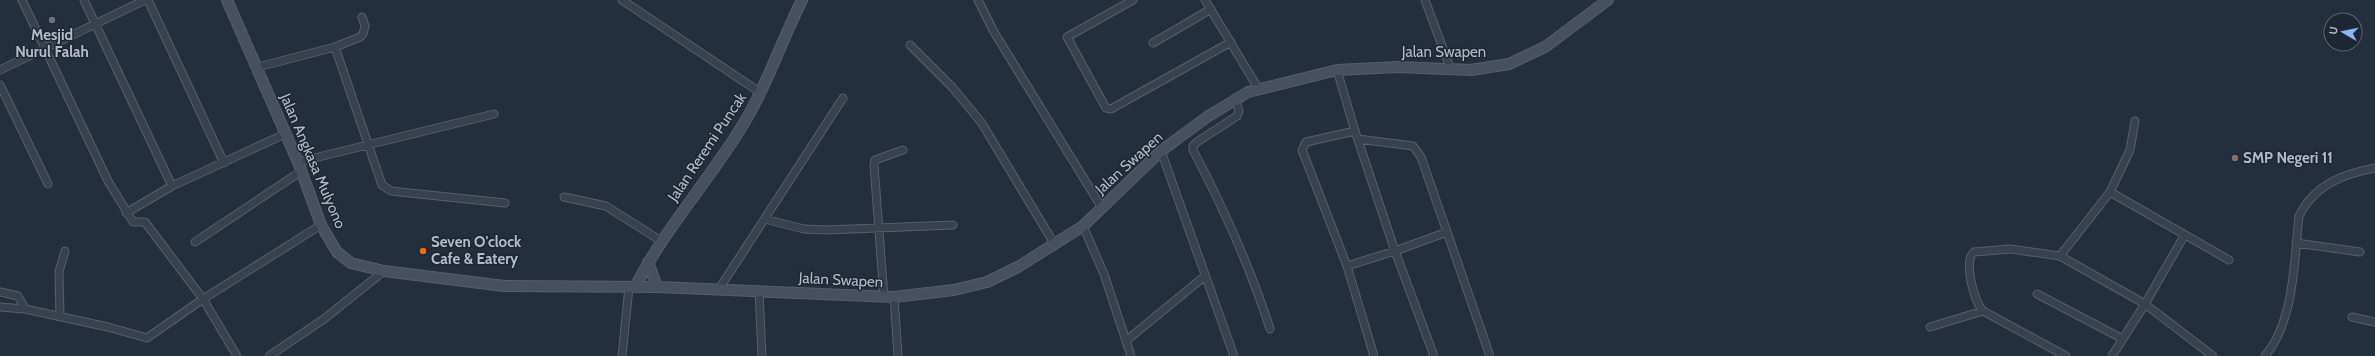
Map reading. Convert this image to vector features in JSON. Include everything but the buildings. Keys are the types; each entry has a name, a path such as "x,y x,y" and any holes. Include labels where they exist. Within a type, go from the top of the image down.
{"main road":[{"name":"Jalan Angkasa Mulyono","path":"227,0 286,134 321,225 337,252 345,260 358,266 384,271 504,286 632,287"},
{"name":"Jalan Reremi Puncak","path":"632,287 661,241 707,180 761,93 802,0"},
{"name":"Jalan Swapen","path":"657,287 889,297 954,290 987,282 1013,270 1083,226 1161,151 1235,98 1258,88 1337,70 1398,67 1451,70 1488,68 1509,64 1545,47 1608,0"},
{"path":"632,287 657,287 648,262"}],"street":[{"path":"22,0 108,181 126,213 133,222 145,222 203,299 237,356"},
{"path":"84,0 172,186"},
{"path":"0,70 146,0 224,163"},
{"path":"622,0 761,93"},
{"path":"978,0 994,32 1102,208"},
{"path":"1133,0 1067,37 1106,108 1110,110 1230,42"},
{"path":"1205,0 1258,88"},
{"path":"1425,0 1451,70"},
{"path":"1153,43 1211,9"},
{"path":"258,68 335,47 363,34 365,26 362,17"},
{"path":"910,45 953,88 981,122 1055,245"},
{"path":"335,47 370,146 382,185 391,191 505,203"},
{"path":"1337,70 1355,131 1395,251 1434,356"},
{"path":"0,85 48,184"},
{"path":"719,289 843,98"},
{"path":"1235,98 1239,109 1238,116 1197,142 1193,146 1193,150 1236,236 1254,280 1270,329"},
{"path":"195,242 299,167 370,146 494,114"},
{"path":"2060,256 2110,192 2130,150 2135,120"},
{"path":"1355,131 1306,142 1302,147 1347,266 1374,356"},
{"path":"126,213 172,186 286,134"},
{"path":"1358,139 1408,145 1416,149 1421,156 1490,356"},
{"path":"898,356 879,228 874,162 903,150"},
{"path":"1161,151 1234,356"},
{"path":"2265,356 2280,333 2286,316 2300,216 2311,196 2333,180 2375,168"},
{"path":"2110,192 2184,236 2229,260"},
{"path":"564,197 606,206 661,241"},
{"path":"765,220 804,229 953,225"},
{"path":"0,307 25,309 60,316 147,338 203,299 321,225"},
{"path":"1083,226 1104,274 1127,340 1131,356"},
{"path":"1347,266 1395,251 1447,232"},
{"path":"2112,356 2145,304 2184,236"},
{"path":"2296,243 2360,252"},
{"path":"2066,356 1983,310 1976,301 1971,280 1970,262 1972,254 1994,249 2010,249 2060,256 2145,304 2213,356"},
{"path":"60,316 59,272 65,252"},
{"path":"269,356 324,318 384,271"},
{"path":"1127,340 1205,276"},
{"path":"622,356 632,287"},
{"path":"759,291 762,356"},
{"path":"0,292 18,296 25,309"},
{"path":"2037,294 2123,339"},
{"path":"1930,327 1983,310"},
{"path":"2352,317 2375,322"}],"place":[{"name":"Mesjid Nurul Falah","path":"52,20"},
{"name":"SMP Negeri 11","path":"2235,158"},
{"name":"Seven O'clock Cafe & Eatery","path":"423,251"}]}
